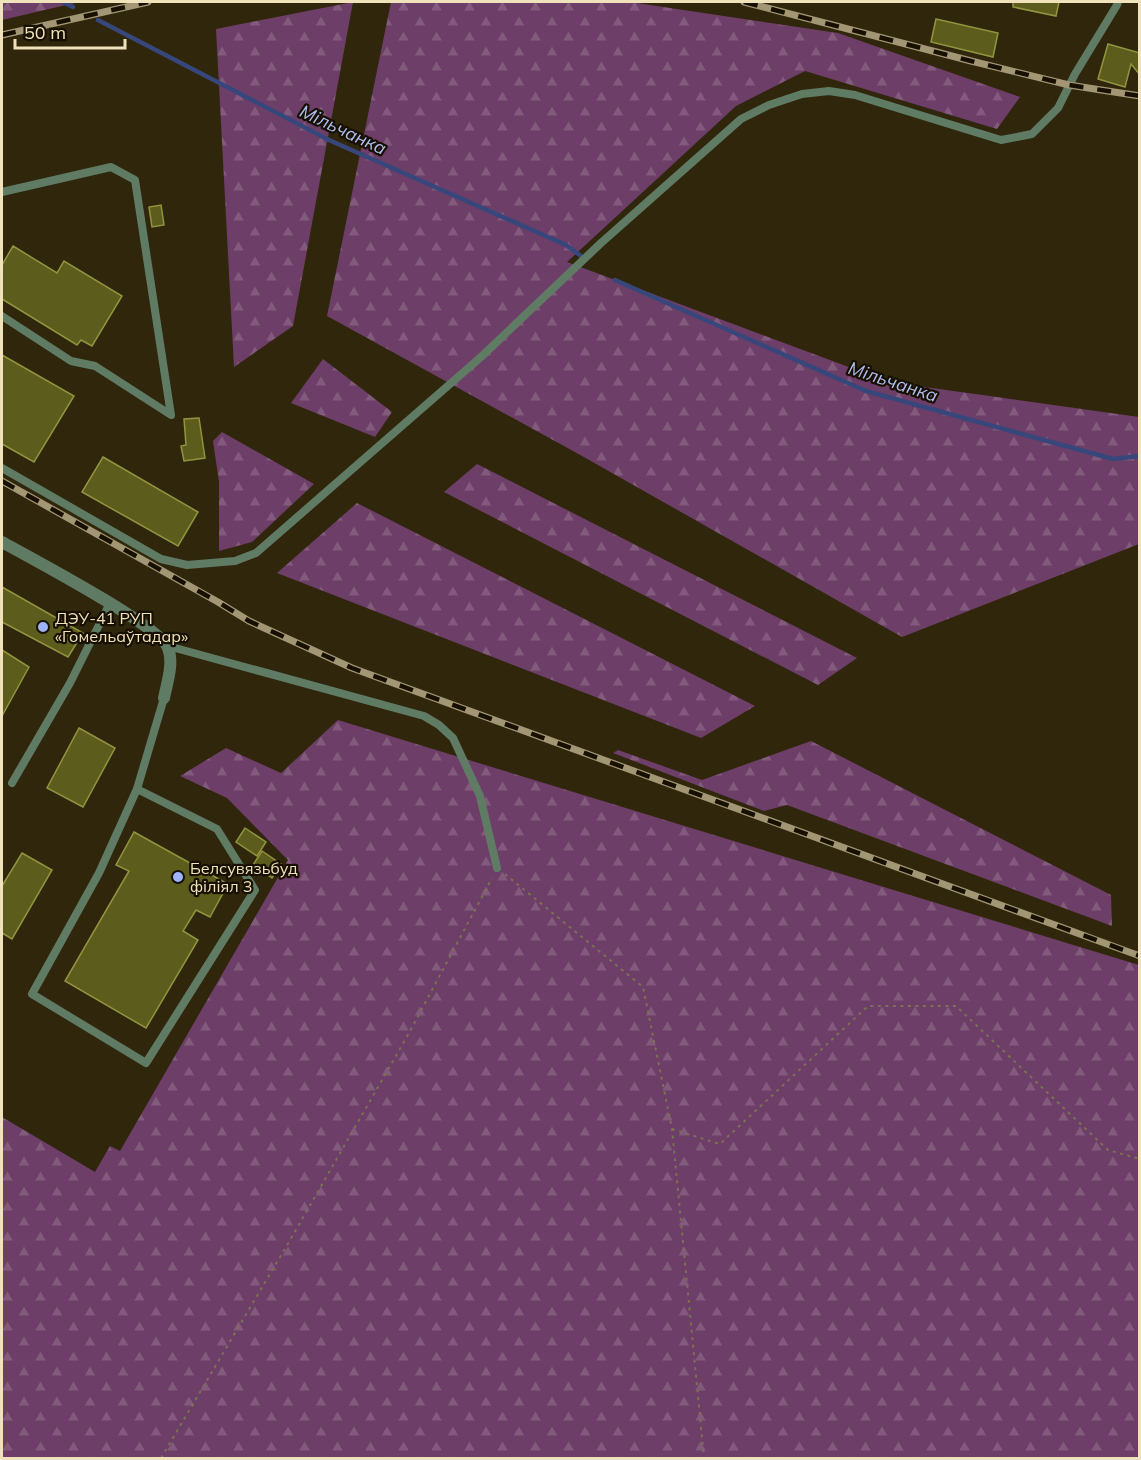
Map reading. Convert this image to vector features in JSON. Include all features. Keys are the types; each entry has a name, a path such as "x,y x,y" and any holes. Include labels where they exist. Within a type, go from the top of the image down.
{"street":[{"path":"2,542 110,603 156,633 168,646 171,661 164,698"}],"lane":[{"path":"2,468 161,559 187,565 204,564 235,561 256,553 481,357 601,243 741,119 769,105 802,94 829,92 855,95 1001,140 1032,134 1058,108 1075,74 1118,2"},
{"path":"2,192 111,167 135,180 171,415 95,366 71,361 2,316"},
{"path":"12,783 70,683 110,603"},
{"path":"168,646 424,716 439,725 453,738 480,795 497,868"},
{"path":"137,789 217,829 255,890 146,1063 32,994 99,873 137,789 164,698"}],"path":[{"path":"161,1458 409,1033 497,868 643,987 672,1129 704,1458"},
{"path":"672,1129 720,1144 868,1006 956,1006 1108,1150 1140,1159"}],"green space":[{"path":"2,2 79,2 2,20"},
{"path":"353,2 293,326 234,367 216,29"},
{"path":"391,2 630,2 838,33 1020,97 997,129 805,71 736,106 567,262 889,382 1139,417 1139,544 902,637 582,456 327,316"},
{"path":"323,359 392,412 375,437 291,403"},
{"path":"222,432 314,484 252,542 219,551 219,482 213,441"},
{"path":"477,464 857,658 818,685 444,492"},
{"path":"357,503 755,706 701,738 277,573"},
{"path":"338,720 1139,965 1139,1458 2,1458 2,1117 95,1172 110,1146 120,1151 288,860 227,798 180,776 226,748 281,773"},
{"path":"811,741 1111,895 1112,926 787,805 764,811 613,753 618,750 702,780"}],"building":[{"path":"1013,2 1059,2 1056,16 1013,7"},
{"path":"936,19 998,33 993,57 931,42"},
{"path":"1108,44 1140,53 1140,75 1131,64 1125,87 1098,79"},
{"path":"161,205 164,225 152,227 149,207"},
{"path":"13,246 57,273 64,261 122,296 92,346 81,340 77,345 2,299 2,265"},
{"path":"2,355 74,396 34,462 2,444"},
{"path":"199,418 205,458 184,461 181,446 186,445 184,419"},
{"path":"103,457 198,512 178,546 82,492"},
{"name":"ДЭУ-41 РУП «Гомельаўтадар»","path":"2,587 83,633 68,657 2,622"},
{"path":"2,650 29,667 2,716"},
{"path":"79,728 115,748 83,807 47,788"},
{"path":"245,828 266,842 257,856 236,842"},
{"path":"134,832 228,884 210,917 196,910 183,931 198,940 146,1028 65,981 129,871 116,865"},
{"path":"262,851 281,864 272,878 253,865"},
{"path":"22,853 52,870 12,939 2,933 2,886"}],"waterway":[{"name":"Мільчанка","path":"63,2 73,7"},
{"name":"Мільчанка","path":"98,20 329,140 566,245 581,256"},
{"name":"Мільчанка","path":"615,280 866,391 1113,459 1140,456"}],"railway":[{"path":"2,35 148,2"},
{"path":"744,2 1069,85 1140,96"},
{"path":"2,481 249,621 352,668 1140,956"}],"place":[{"name":"ДЭУ-41 РУП «Гомельаўтадар»","path":"43,627"},
{"name":"Белсувязьбуд філіял 3","path":"178,877"}]}
